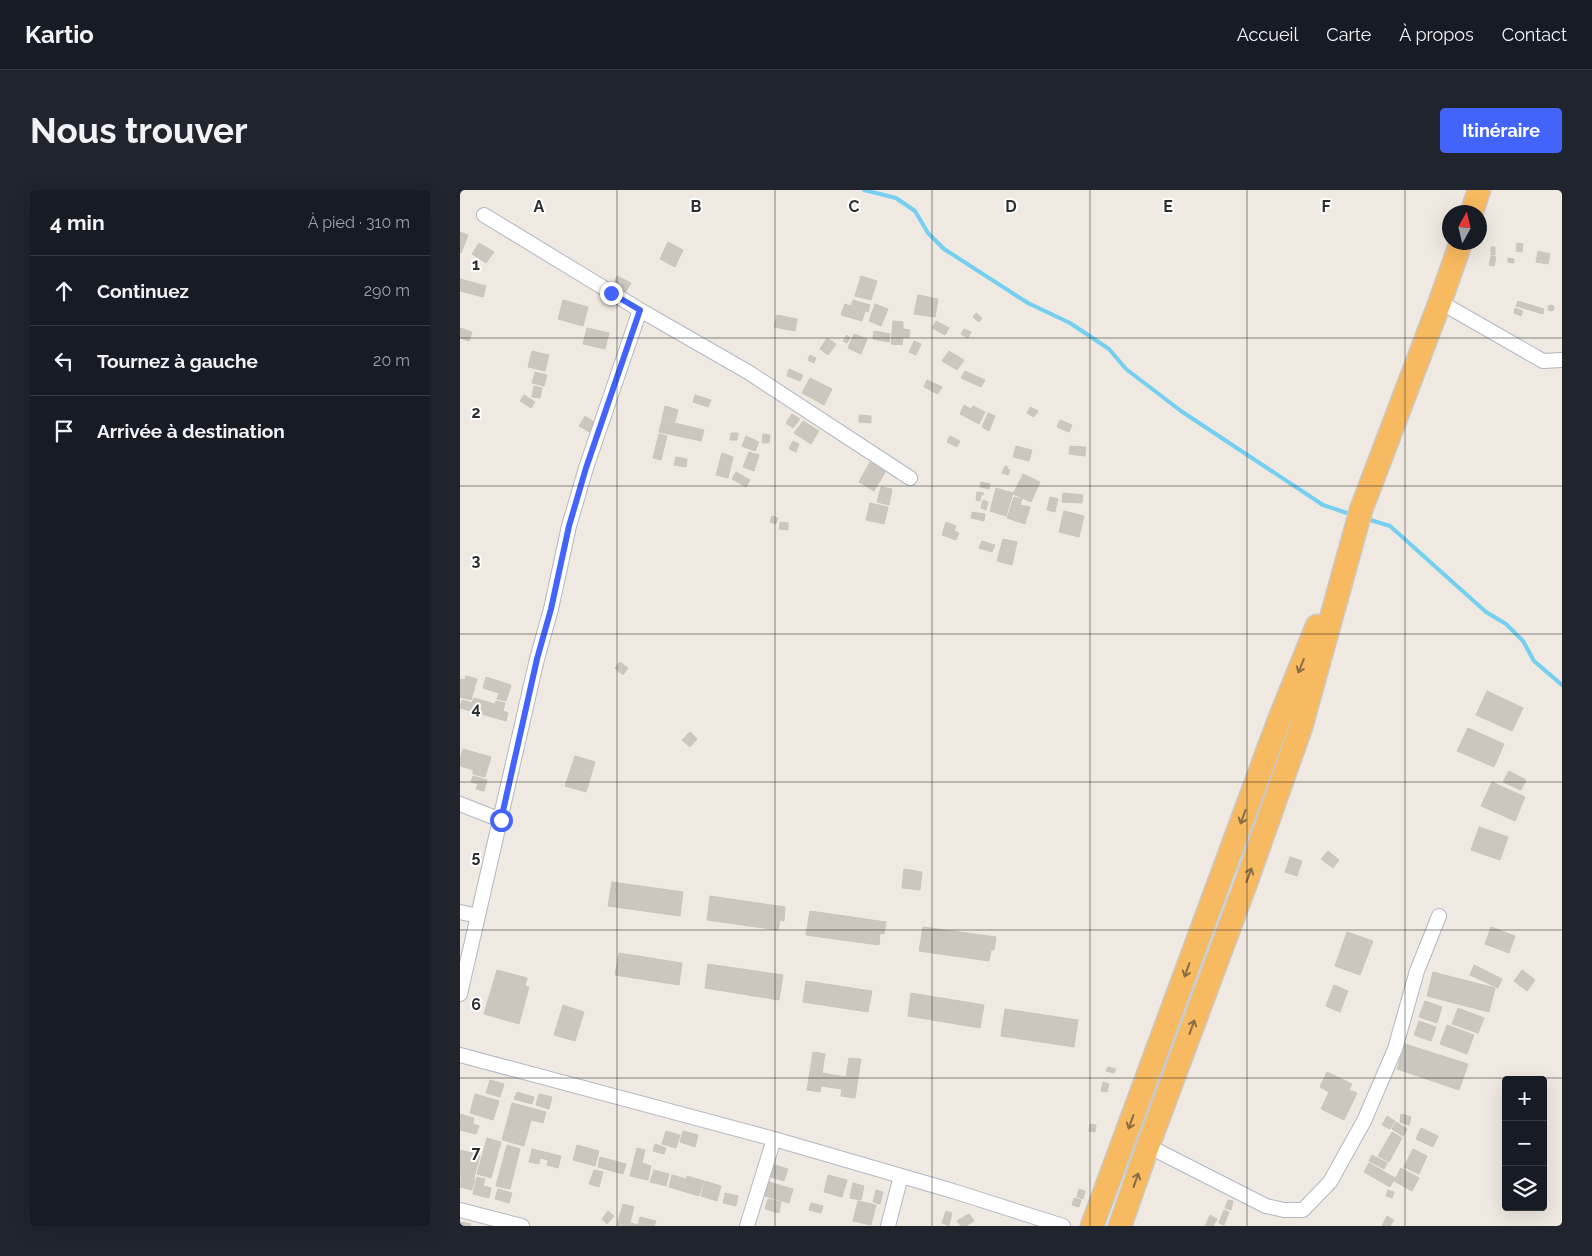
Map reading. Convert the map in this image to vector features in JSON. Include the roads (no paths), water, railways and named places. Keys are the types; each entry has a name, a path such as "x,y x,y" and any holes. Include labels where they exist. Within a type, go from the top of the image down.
{"highway":[{"path":"1475,205 1480,190"},
{"path":"1092,1226 1279,720 1360,517 1458,250"},
{"path":"1120,1226 1301,727 1360,517"}],"street":[{"path":"484,215 640,310 748,372 910,478"},
{"path":"1440,302 1543,361 1562,360"},
{"path":"460,994 569,526 586,468 640,310"},
{"path":"460,804 501,820"},
{"path":"460,912 478,916"},
{"path":"1148,1146 1266,1206 1284,1210 1303,1210 1330,1182 1364,1121 1395,1049 1417,971 1438,916"},
{"path":"460,1055 774,1139 1062,1226"},
{"path":"747,1226 774,1139"},
{"path":"888,1226 901,1176"},
{"path":"460,1210 522,1226"}],"waterway":[{"path":"864,190 896,198 915,211 928,233 944,249 1028,303 1070,323 1109,349 1126,369 1181,411 1323,505 1353,515"},
{"path":"1367,519 1390,526 1486,612 1506,624 1523,641 1534,661 1562,685"}]}
